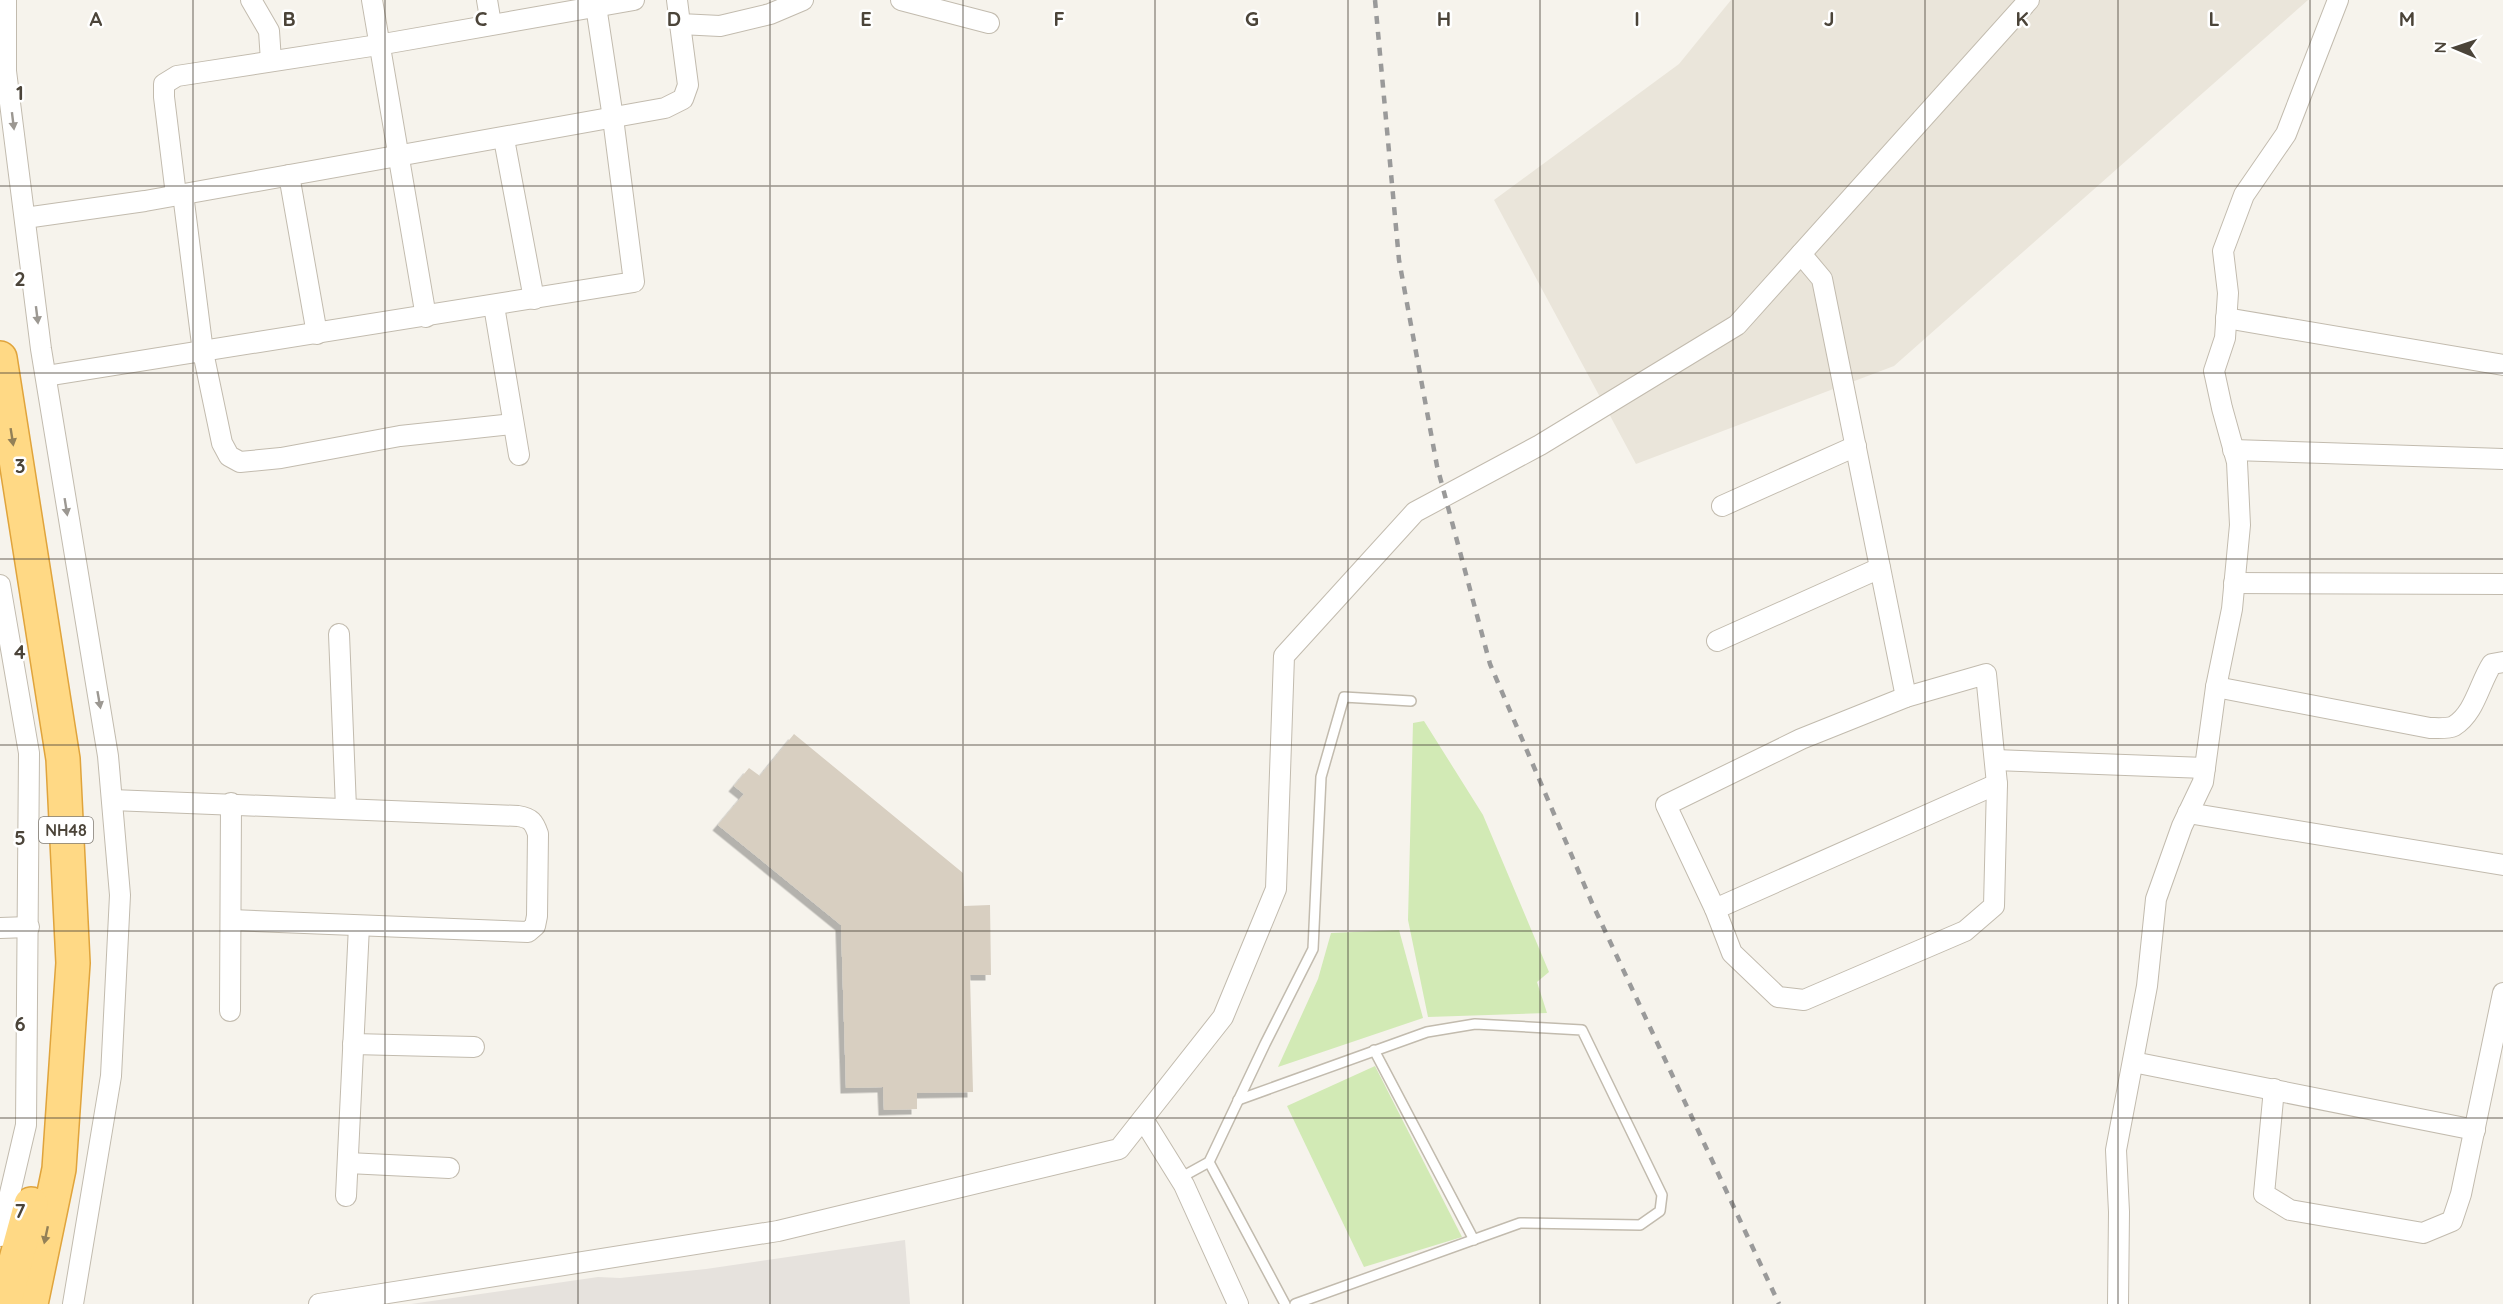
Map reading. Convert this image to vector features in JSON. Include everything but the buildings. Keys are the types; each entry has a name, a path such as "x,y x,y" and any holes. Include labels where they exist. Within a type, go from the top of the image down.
{"highway":[{"name":"NH48","path":"0,358 63,759 73,963 59,1169 31,1304"},
{"name":"NH48","path":"0,481 49,790 53,1008 40,1173 4,1304"}],"street":[{"path":"6,0 6,70 46,376 108,756 120,895 111,1076 73,1304"},
{"path":"251,0 269,31 271,61"},
{"path":"372,0 426,317"},
{"path":"487,0 491,24"},
{"path":"513,424 400,436 280,458 240,462 229,456 222,443 203,352 164,97 164,84 177,76 378,45 634,0"},
{"path":"25,218 180,195 398,155 504,139 665,108 683,99 688,85 676,0"},
{"path":"680,24 720,26 770,14 803,0"},
{"path":"901,0 927,3 989,23"},
{"path":"319,1304 778,1231 1119,1149 1223,1017 1276,889 1284,656 1415,512 1540,445 1737,325 2029,0"},
{"path":"2118,1304 2119,1212 2116,1150 2147,986 2156,899 2188,813 2203,782 2216,687 2232,609 2240,525 2237,462 2214,371 2225,338 2228,293 2223,252 2244,195 2286,134 2338,0"},
{"path":"46,376 634,282 596,6"},
{"path":"504,139 534,299"},
{"path":"289,175 317,334"},
{"path":"1801,254 1822,279 1906,697"},
{"path":"494,306 519,455"},
{"path":"2226,318 2503,364"},
{"path":"1722,506 1856,446"},
{"path":"2234,450 2503,459"},
{"path":"1717,641 1880,568"},
{"path":"2234,583 2503,584"},
{"path":"0,585 29,753 26,1125 0,1236"},
{"path":"339,634 346,808"},
{"path":"2216,687 2430,728 2453,727 2470,711 2483,678 2492,664 2503,662"},
{"path":"1986,674 1997,784 1994,906 1965,931 1804,1000 1778,997 1732,953 1666,805 1801,739 1906,697 1986,674"},
{"path":"1995,760 2205,768"},
{"path":"1714,909 1997,784"},
{"path":"112,800 518,816 528,818 534,824 538,834 537,916 535,926 528,932 231,920"},
{"path":"230,1011 231,803"},
{"path":"2188,813 2503,864"},
{"path":"346,1196 359,926"},
{"path":"0,928 29,927"},
{"path":"2274,1089 2264,1194 2290,1210 2423,1233 2452,1221 2461,1194 2503,993"},
{"path":"353,1044 474,1047"},
{"path":"2133,1062 2475,1130"},
{"path":"1143,1119 1180,1178 1238,1304"},
{"path":"348,1163 448,1168"}],"lane":[{"path":"1180,1178 1209,1162 1313,949 1321,777 1344,697 1412,701"},
{"path":"1238,1100 1427,1032 1475,1024 1582,1030 1662,1195 1660,1212 1640,1225 1520,1223 1295,1304"},
{"path":"1374,1050 1474,1240"},
{"path":"1209,1162 1285,1304"}],"shaded area":[{"path":"1731,0 2308,0 1894,366 1636,464 1494,200 1679,64"},
{"path":"905,1240 910,1304 411,1304 598,1277 620,1278 706,1269"}],"green space":[{"path":"1424,721 1483,815 1549,972 1537,982 1547,1013 1428,1017 1408,920 1413,723"},
{"path":"1399,930 1423,1018 1278,1067 1318,979 1331,933"},
{"path":"1375,1066 1462,1237 1364,1267 1287,1106"}],"railway":[{"path":"1375,0 1399,260 1437,466 1490,664 1592,903 1779,1304"}]}
